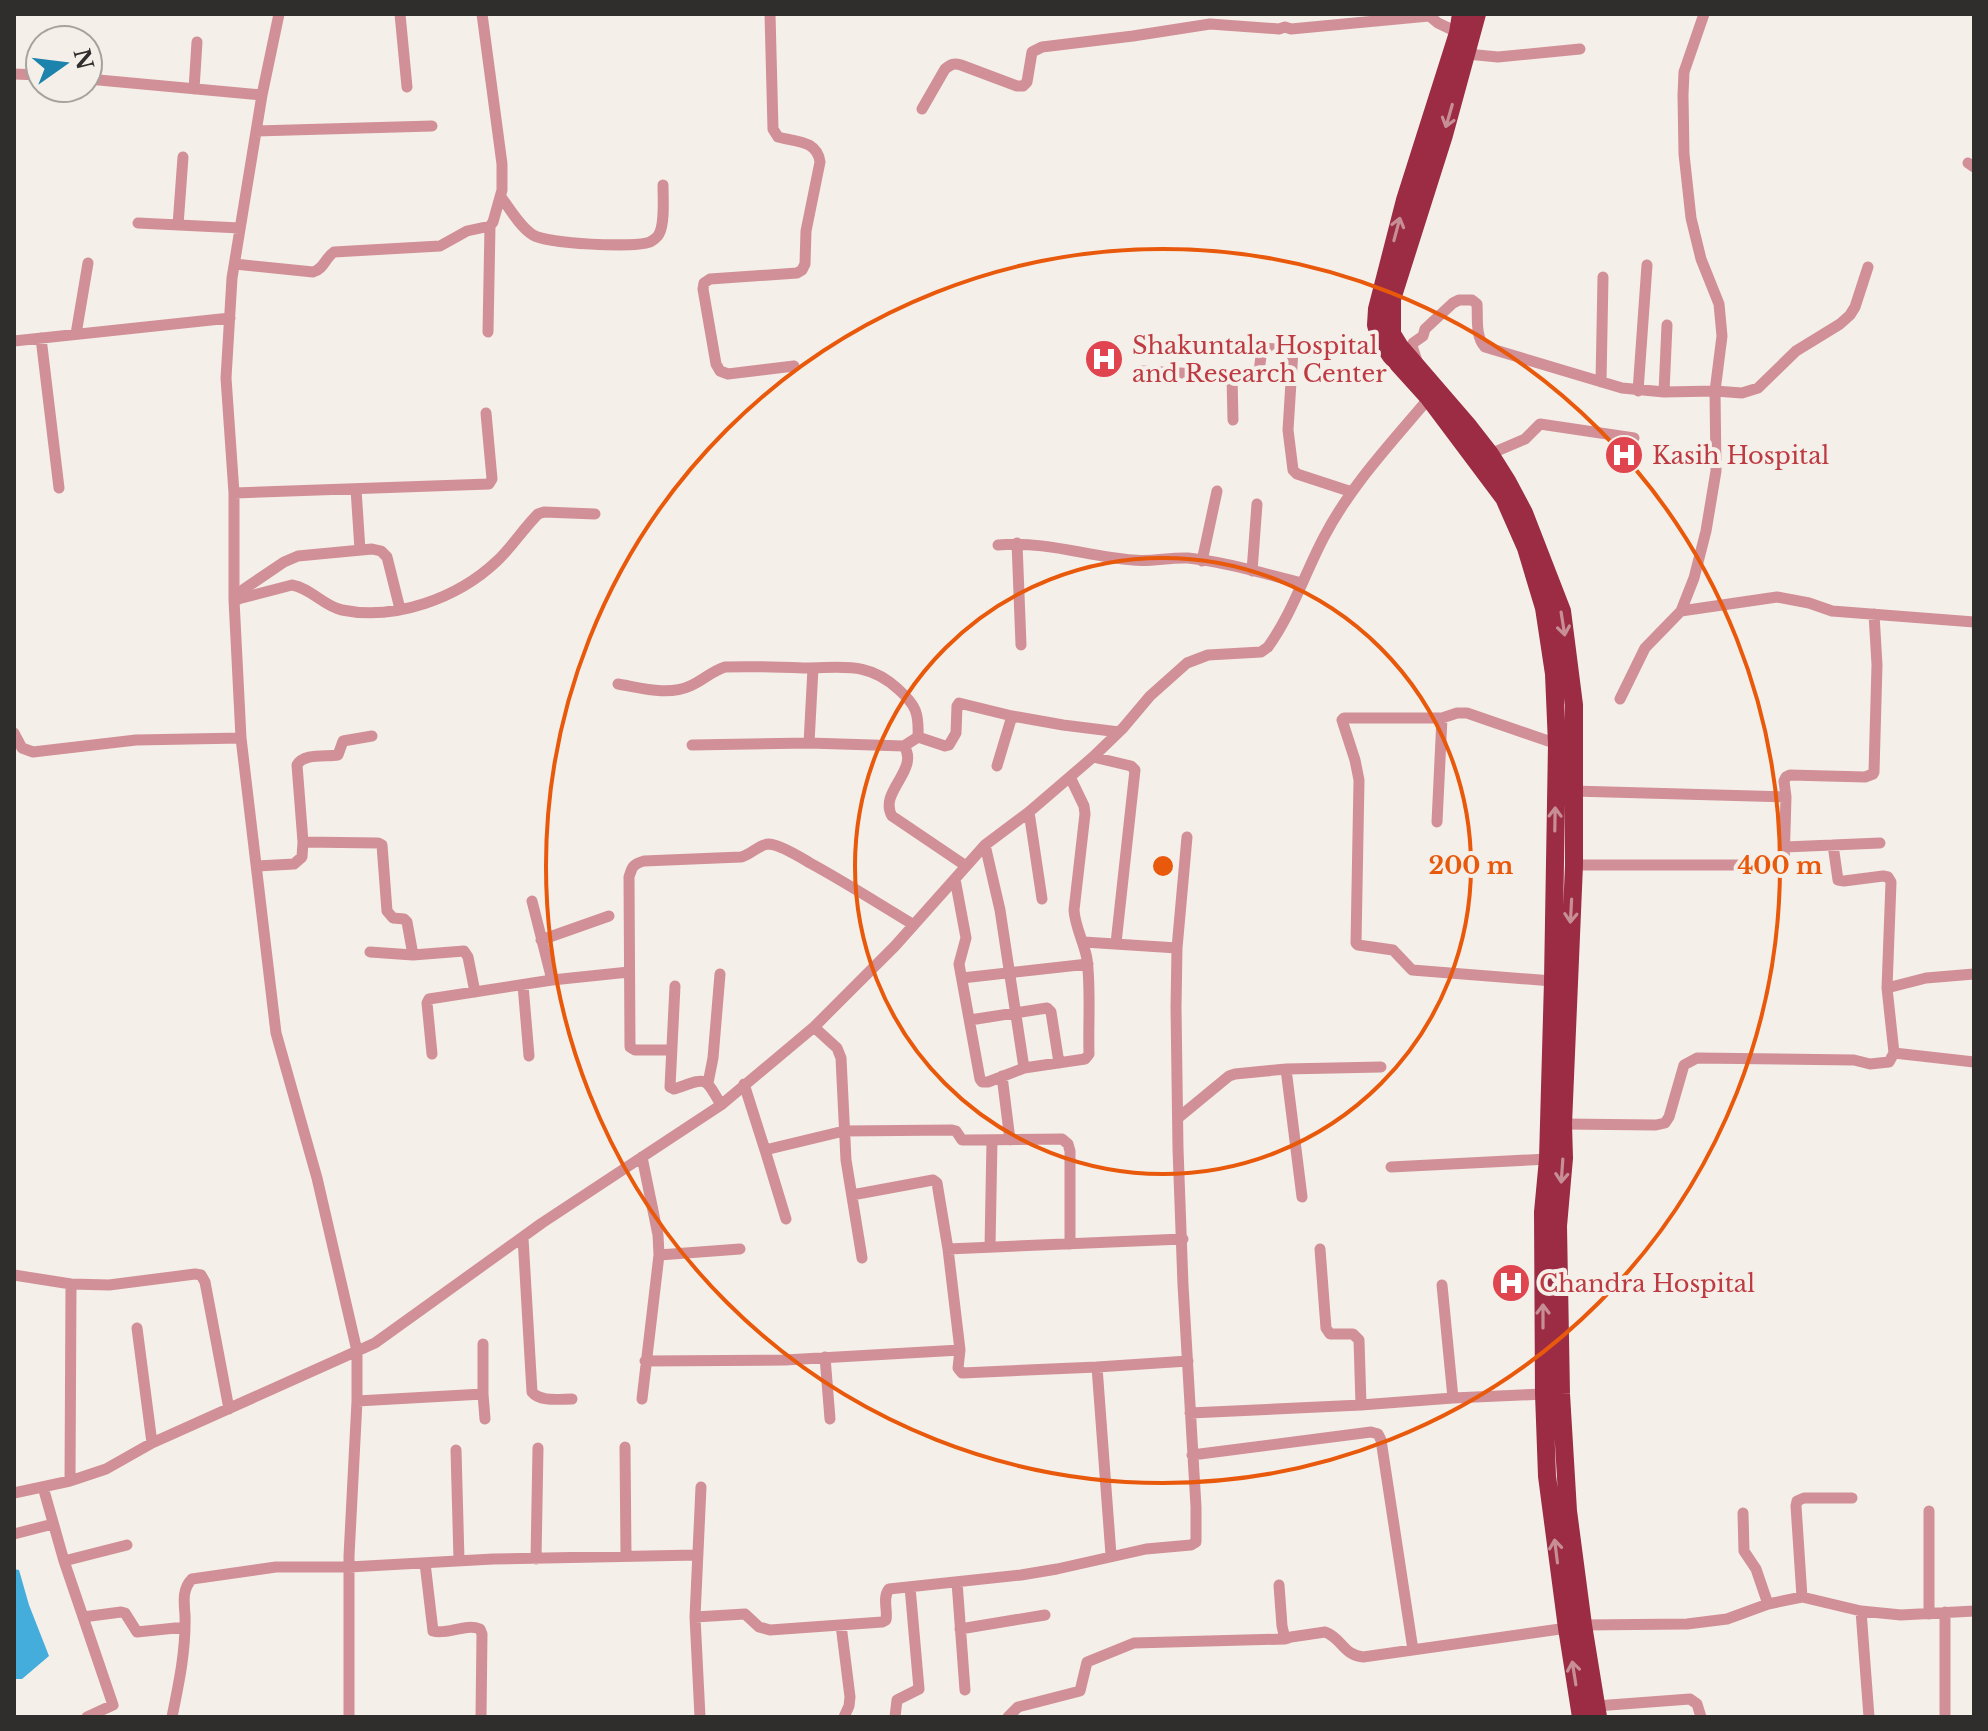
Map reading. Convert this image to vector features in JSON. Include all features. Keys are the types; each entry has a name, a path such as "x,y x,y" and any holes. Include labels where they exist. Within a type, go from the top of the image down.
{"highway":[{"path":"1461,14 1465,42 1439,149 1392,299 1392,334 1490,454 1524,513 1562,611 1574,705 1574,865 1564,1158 1558,1226 1561,1394 1575,1627"},
{"path":"1477,14 1405,200 1377,309 1376,325 1381,341 1391,356 1429,398 1504,498 1526,548 1544,608 1552,661 1557,744 1548,1159 1543,1212 1547,1476 1592,1713"}],"street":[{"path":"279,14 262,95 235,264 226,398 234,493 241,738 276,1033 317,1178 357,1351 349,1567 349,1717"},
{"path":"400,14 407,87"},
{"path":"482,14 502,164 501,197 490,226 488,332"},
{"path":"770,14 773,129 778,137 813,146 819,153 820,162 806,231 805,264 797,273 710,279 704,283 703,289 716,364 720,371 728,374 794,366"},
{"path":"1285,27 1290,14"},
{"path":"1620,699 1645,648 1681,611 1694,578 1706,531 1716,471 1715,391 1722,336 1719,304 1701,259 1691,218 1684,154 1684,72 1704,14"},
{"path":"922,109 945,69 954,63 1023,86 1027,82 1032,52 1042,47 1194,25 1232,24 1291,29 1428,15 1465,42 1498,57 1580,49"},
{"path":"194,89 197,42"},
{"path":"104,81 262,95"},
{"path":"256,131 432,126"},
{"path":"178,225 183,157"},
{"path":"501,197 525,228 544,239 590,244 643,244 653,241 660,234 663,185"},
{"path":"138,223 240,228"},
{"path":"235,264 313,272 334,252 440,246 467,231 490,226"},
{"path":"76,334 88,263"},
{"path":"1638,391 1647,265"},
{"path":"1421,369 1413,343 1453,303 1472,300 1477,304 1479,337 1485,347 1638,391 1752,391 1796,351 1850,315 1868,267"},
{"path":"1601,382 1603,277"},
{"path":"14,341 230,318"},
{"path":"1664,392 1667,325"},
{"path":"41,338 59,488"},
{"path":"1142,371 1257,376 1262,348 1322,352"},
{"path":"1293,350 1288,430 1293,470 1352,492"},
{"path":"1232,376 1233,420"},
{"path":"14,1493 70,1481 106,1469 152,1443 375,1343 542,1223 721,1105 814,1027 914,925 985,845 1093,757 1150,696 1187,663 1208,655 1250,654 1268,647 1325,535 1352,492 1429,398"},
{"path":"234,493 489,484 492,479 486,413"},
{"path":"1490,454 1525,439 1543,424 1634,438"},
{"path":"356,489 360,550"},
{"path":"1202,561 1217,491"},
{"path":"1252,571 1257,504"},
{"path":"236,599 297,586 337,609 356,613 400,609 434,600 471,580 494,563 538,514 595,514"},
{"path":"1017,543 1021,645"},
{"path":"998,545 1051,546 1135,561 1177,558 1202,561 1302,583"},
{"path":"236,599 244,589 298,556 381,551 387,557 400,609"},
{"path":"1681,611 1777,597 1832,611 1974,622"},
{"path":"1574,865 1784,865 1786,777 1865,777 1873,774 1877,665 1874,614"},
{"path":"618,684 668,692 690,686 725,667 844,667 871,671 885,677 909,699 919,719 918,737"},
{"path":"809,743 813,668"},
{"path":"918,737 945,746 951,743 956,733 959,703 1012,716 1119,732"},
{"path":"1553,981 1412,970 1393,950 1356,943 1359,780 1342,720 1442,718 1467,713 1557,744"},
{"path":"997,766 1012,716"},
{"path":"1437,822 1442,718"},
{"path":"14,732 21,746 33,752 136,740 241,738"},
{"path":"257,866 294,864 302,857 298,762 303,758 336,756 343,741 372,736"},
{"path":"692,745 809,743 904,746 918,737"},
{"path":"14,761 21,746"},
{"path":"904,746 909,756 889,801 889,812 966,866"},
{"path":"1093,757 1131,766 1135,770 1116,943"},
{"path":"955,879 966,938 959,964 982,1082 1024,1068 1088,1057 1088,964 1084,942 1074,918 1085,814 1070,777"},
{"path":"1573,791 1786,797"},
{"path":"1029,812 1042,899"},
{"path":"695,1617 745,1614 759,1627 770,1630 882,1622 887,1616 885,1596 893,1589 1057,1569 1111,1555 1196,1542 1176,1007 1177,948 1187,837"},
{"path":"303,842 382,845 387,911 393,918 407,922 413,955"},
{"path":"1785,847 1880,843"},
{"path":"670,1050 635,1050 630,1047 629,877 635,863 741,857 769,844 827,872 914,925"},
{"path":"985,845 1000,910 1024,1068"},
{"path":"1563,1124 1665,1123 1684,1065 1697,1058 1889,1062 1894,1053 1887,988 1891,882 1883,876 1838,880 1833,845"},
{"path":"532,901 552,980"},
{"path":"541,940 609,916"},
{"path":"1084,942 1177,948"},
{"path":"370,952 413,955 464,951 475,992"},
{"path":"962,978 1088,964"},
{"path":"432,1054 429,999 629,972"},
{"path":"708,1083 720,974"},
{"path":"1887,988 1926,978 1974,974"},
{"path":"523,985 529,1056"},
{"path":"675,986 670,1087 674,1089 701,1080 708,1083 721,1105"},
{"path":"970,1020 1044,1008 1049,1010 1059,1063"},
{"path":"814,1027 840,1052 846,1160 862,1258"},
{"path":"1894,1053 1974,1062"},
{"path":"1178,1118 1229,1076 1243,1072 1381,1067"},
{"path":"1286,1069 1302,1197"},
{"path":"1002,1076 1010,1140"},
{"path":"744,1084 786,1219"},
{"path":"765,1150 844,1131 952,1130 962,1140 1062,1139 1070,1151 1070,1244"},
{"path":"990,1247 992,1140"},
{"path":"642,1157 658,1235 659,1255 642,1399"},
{"path":"1391,1167 1548,1159"},
{"path":"852,1195 933,1180 937,1183 960,1350 958,1368 962,1373 1188,1361"},
{"path":"523,1238 532,1392 540,1398 572,1399"},
{"path":"948,1249 1183,1239"},
{"path":"659,1255 740,1249"},
{"path":"1320,1249 1326,1328 1330,1334 1353,1334 1359,1340 1361,1405"},
{"path":"14,1275 71,1284 109,1285 201,1275 205,1282 229,1409"},
{"path":"70,1481 71,1284"},
{"path":"1442,1285 1453,1398"},
{"path":"137,1328 152,1443"},
{"path":"483,1344 485,1419"},
{"path":"645,1361 785,1360 960,1350"},
{"path":"825,1357 830,1419"},
{"path":"1097,1367 1111,1555"},
{"path":"357,1401 483,1394"},
{"path":"1190,1413 1544,1394"},
{"path":"1192,1455 1371,1432 1378,1434 1413,1650"},
{"path":"625,1447 626,1556"},
{"path":"536,1559 538,1448"},
{"path":"456,1450 459,1560"},
{"path":"43,1487 114,1711 87,1717"},
{"path":"700,1717 695,1617 701,1487"},
{"path":"1802,1597 1797,1501 1804,1498 1852,1498"},
{"path":"1929,1511 1929,1614"},
{"path":"1743,1513 1744,1551 1756,1569 1768,1604"},
{"path":"14,1534 53,1524"},
{"path":"64,1561 127,1545"},
{"path":"172,1717 185,1649 185,1593 192,1579 276,1567 697,1555"},
{"path":"425,1563 433,1631 439,1633 472,1626 480,1629 482,1634 481,1717"},
{"path":"957,1582 965,1690"},
{"path":"1279,1585 1285,1639"},
{"path":"895,1717 897,1700 919,1689 910,1587"},
{"path":"1008,1717 1018,1707 1080,1691 1087,1662 1134,1643 1285,1639 1325,1632 1330,1633 1348,1653 1363,1657 1575,1627 1687,1624 1727,1619 1768,1604 1802,1597 1861,1611 1901,1615 1974,1611"},
{"path":"1861,1611 1869,1717"},
{"path":"1945,1612 1945,1717"},
{"path":"83,1617 125,1613 137,1632 143,1633 185,1627"},
{"path":"960,1629 1045,1615"},
{"path":"841,1625 850,1697 844,1717"},
{"path":"1592,1713 1690,1699 1697,1704 1701,1717"}],"water":[{"path":"14,1569 19,1570 49,1656 22,1679 14,1679"}],"place":[{"name":"Shakuntala Hospital and Research Center","path":"1104,359"},
{"name":"Kasih Hospital","path":"1624,455"},
{"name":"Chandra Hospital","path":"1511,1283"}]}
